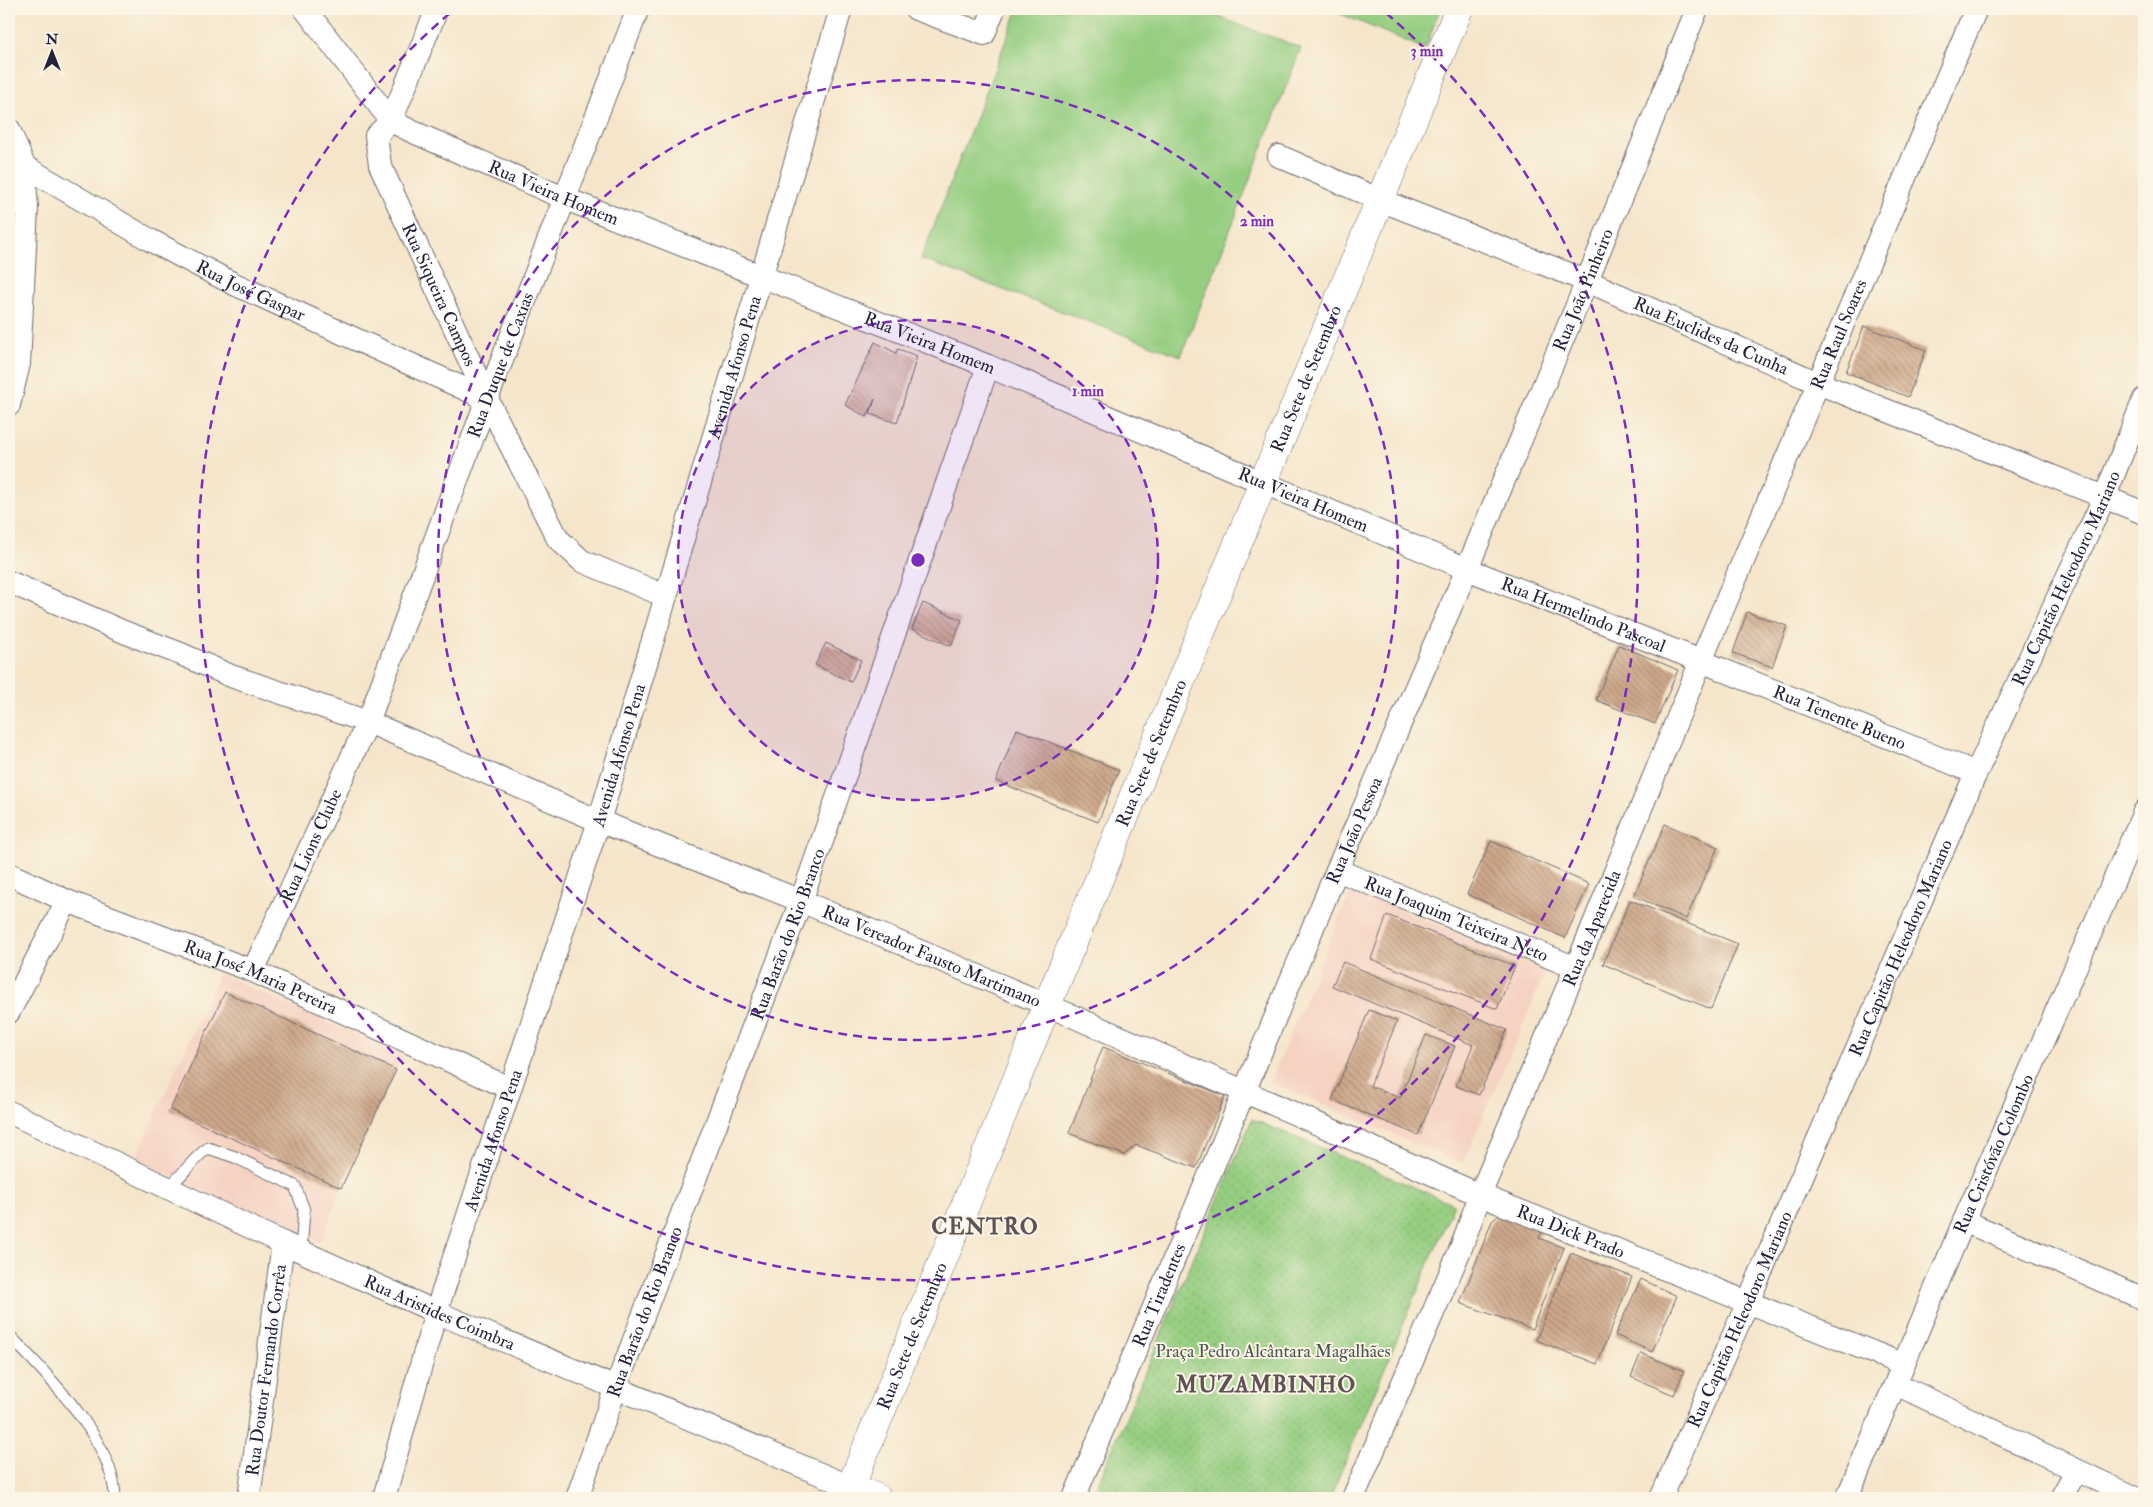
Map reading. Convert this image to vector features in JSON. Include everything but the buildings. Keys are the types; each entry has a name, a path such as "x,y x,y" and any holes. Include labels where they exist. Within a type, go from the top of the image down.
{"main road":[{"name":"Rua Sete de Setembro","path":"848,1493 1047,1005 1460,9"},
{"name":"Rua Aristides Coimbra","path":"848,1493 877,1498"}],"street":[{"path":"305,9 391,120 437,9"},
{"name":"Rua Duque de Caxias","path":"368,722 487,399 638,9"},
{"name":"Avenida Afonso Pena","path":"384,1498 436,1312 599,821 841,9"},
{"path":"916,9 984,34 994,9"},
{"name":"Rua João Pinheiro","path":"1467,569 1587,281 1697,9"},
{"name":"Rua Raul Soares","path":"1701,661 1976,9"},
{"name":"Rua Vieira Homem","path":"391,120 411,132 566,199 988,366 1467,569"},
{"name":"Rua Siqueira Campos","path":"391,120 376,136 380,165 487,399 558,539 582,561 665,596"},
{"path":"9,129 24,166 27,208 19,364 9,405"},
{"name":"Rua Euclides da Cunha","path":"1279,156 1380,200 1587,281 1818,383 2144,513"},
{"name":"Rua José Gaspar","path":"24,166 150,240 232,283 487,399"},
{"name":"Rua Barão do Rio Branco","path":"577,1498 616,1387 801,901 988,366"},
{"name":"Rua Capitão Heleodoro Mariano","path":"1661,1498 1748,1302 1976,773 2105,496 2144,399"},
{"name":"Rua Hermelindo Pascoal","path":"1467,569 1701,661"},
{"name":"Rua João Pessoa","path":"1244,1093 1336,870 1467,569"},
{"name":"Rua Vereador Fausto Martimano","path":"9,582 231,676 368,722 599,821 801,901 1047,1005 1244,1093"},
{"name":"Rua Tenente Bueno","path":"1701,661 1976,773"},
{"name":"Rua da Aparecida","path":"1480,1195 1576,968 1701,661"},
{"name":"Rua Lions Clube","path":"253,971 368,722"},
{"name":"Rua Cristóvão Colombo","path":"1847,1498 1964,1221 2144,812"},
{"name":"Rua Joaquim Teixeira Neto","path":"1336,870 1576,968"},
{"name":"Rua José Maria Pereira","path":"9,874 67,901 253,971 509,1088"},
{"path":"9,1012 67,901"},
{"name":"Rua Dick Prado","path":"1244,1093 1480,1195 1748,1302 1899,1374 2076,1471 2135,1498"},
{"name":"Rua Tiradentes","path":"1074,1498 1244,1093"},
{"name":"Rua Aristides Coimbra","path":"9,1112 292,1247 436,1312 616,1387 848,1493"},
{"path":"1353,1498 1461,1248 1480,1195"},
{"path":"1964,1221 2144,1299"},
{"name":"Rua Doutor Fernando Corrêa","path":"249,1498 292,1247"},
{"path":"2061,1498 2076,1471"}],"lane":[{"path":"167,1188 180,1178 198,1156 208,1148 235,1158 296,1186 304,1210 292,1247"},
{"path":"9,1335 51,1380 85,1421 105,1459 116,1498"}],"shaded area":[{"path":"1352,889 1546,971 1463,1164 1270,1082"},
{"path":"219,974 404,1056 341,1188 321,1243 135,1160"}],"green space":[{"path":"1018,9 1198,9 1301,48 1181,356 921,259"},
{"path":"1329,9 1440,9 1425,49"},
{"name":"Praça Pedro Alcântara Magalhães","path":"1252,1119 1454,1204 1330,1498 1092,1498"}],"district":[{"name":"CENTRO","path":"985,1226"},
{"name":"MUZAMBINHO","path":"1266,1384"}]}
